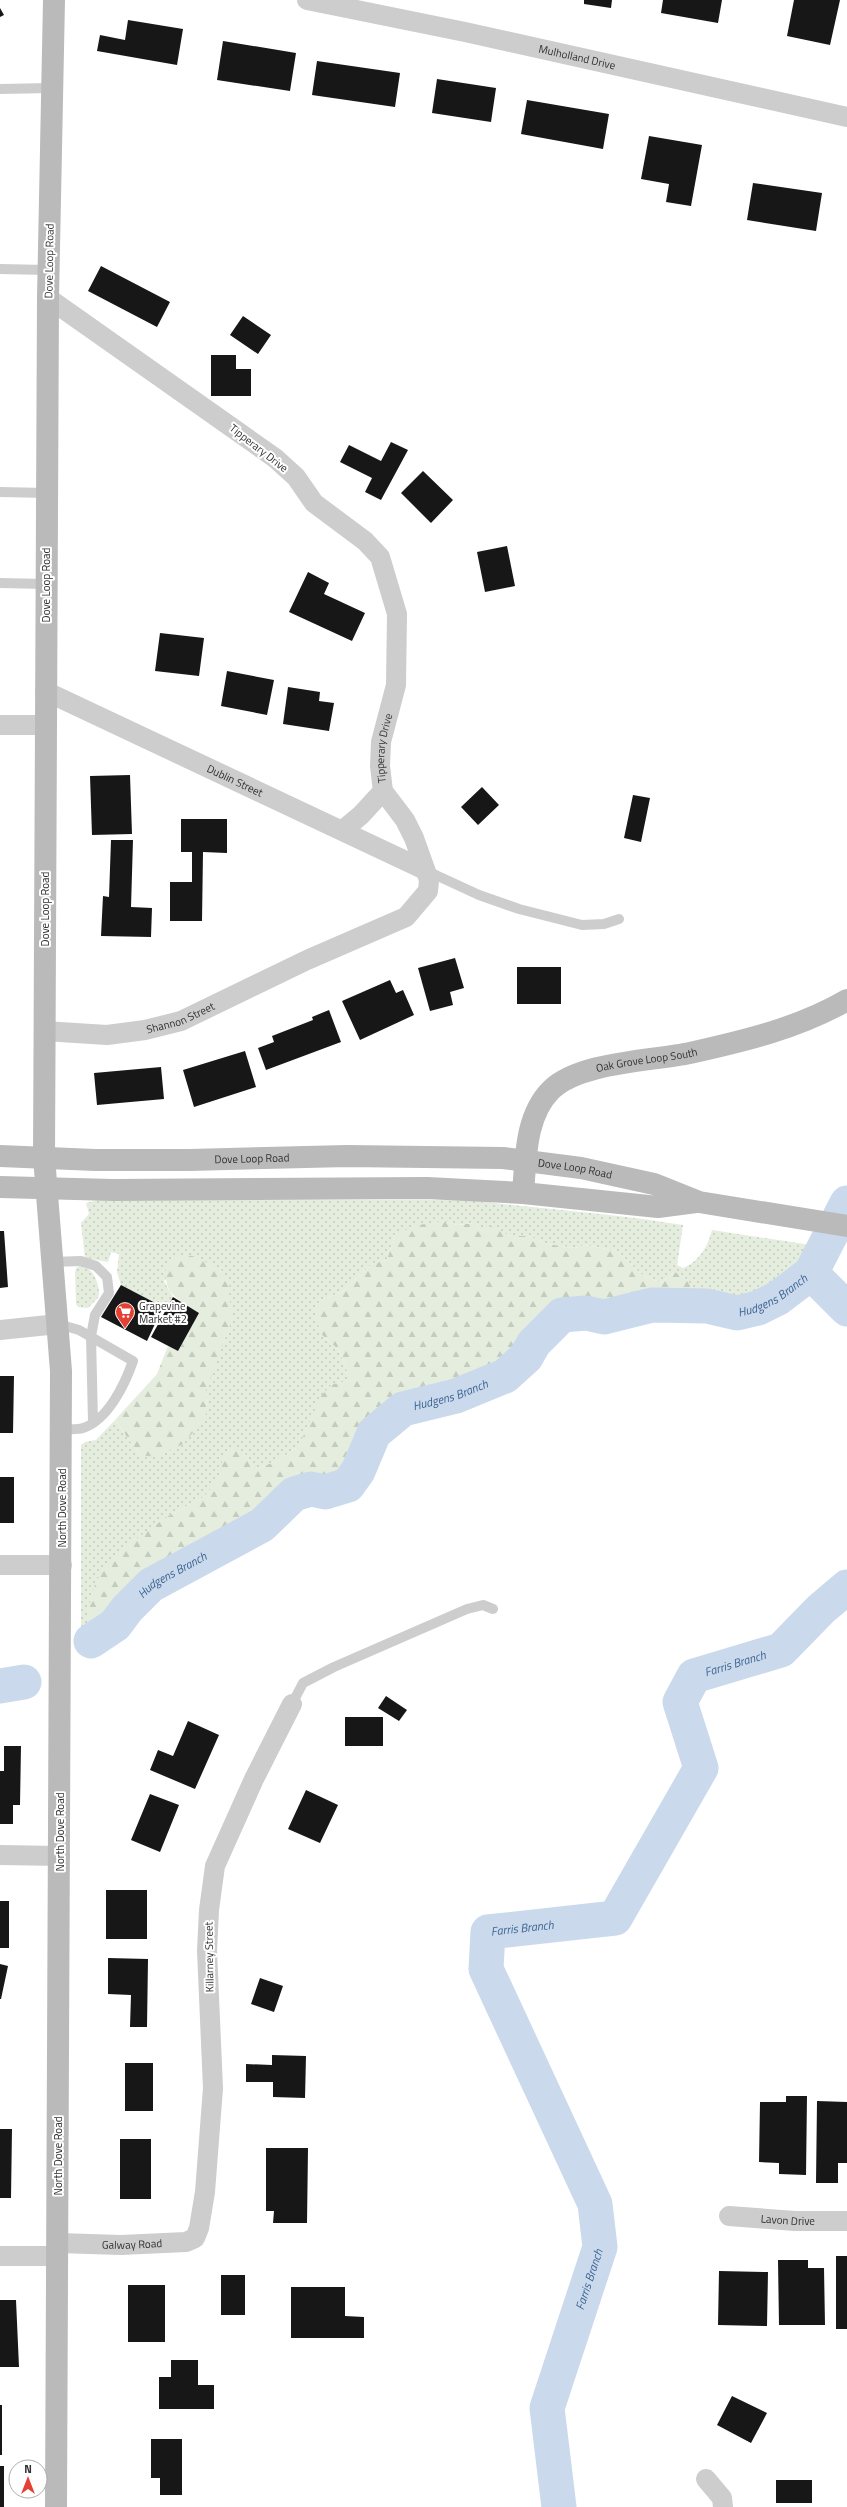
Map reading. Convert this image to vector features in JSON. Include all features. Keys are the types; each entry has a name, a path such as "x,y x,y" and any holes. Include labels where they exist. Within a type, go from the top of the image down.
{"street":[{"name":"Dove Loop Road","path":"54,0 48,270 45,584 44,1157 95,1160 190,1160 346,1156 464,1156 526,1160 581,1168 654,1184 699,1202 847,1226"},
{"name":"Mulholland Drive","path":"307,0 465,32 847,117"},
{"name":"Tipperary Drive","path":"48,298 275,458 296,477 314,503 365,541 380,557 397,614 396,685 381,742 380,766 382,791 405,820 425,870 428,880 428,891 406,917 307,960"},
{"name":"Dublin Street","path":"45,691 343,830 425,870"},
{"path":"0,725 45,725"},
{"name":"Tipperary Drive","path":"343,830 361,815 382,791"},
{"name":"Shannon Street","path":"44,1031 107,1034 145,1030 181,1021 307,960"},
{"name":"Oak Grove Loop South","path":"523,1193 527,1144 540,1105 550,1091 563,1080 603,1067 683,1054 774,1032 803,1022 847,1000"},
{"path":"0,1156 44,1157"},
{"name":"North Dove Road","path":"44,1157 45,1187 58,1324 61,1429 62,1565 56,2507"},
{"name":"Dove Loop Road","path":"0,1187 113,1190 397,1188 523,1193 658,1207 699,1202"},
{"path":"0,1330 58,1324"},
{"path":"0,1565 62,1565"},
{"name":"Killarney Street","path":"199,2228 205,2192 213,2088 207,1951 208,1910 215,1866 254,1779 292,1704"},
{"path":"0,1856 60,1856"},
{"name":"Lavon Drive","path":"729,2216 796,2221 847,2221"},
{"name":"Galway Road","path":"0,2256 58,2249 186,2242 195,2238 199,2228"},
{"path":"706,2479 722,2498 723,2507"}],"lane":[{"path":"0,88 52,88"},
{"path":"0,269 48,270"},
{"path":"0,492 47,493"},
{"path":"0,583 45,584"},
{"path":"425,870 479,895 519,909 582,925 604,924 619,919"},
{"path":"52,1262 81,1260 96,1266 107,1277 109,1293 95,1315 91,1336 93,1422"},
{"path":"58,1324 79,1330 133,1361 126,1382 111,1407 83,1428 61,1429"},
{"path":"292,1704 303,1683 334,1667 468,1609 484,1605 494,1609"}],"green space":[{"path":"98,1200 470,1200 603,1214 683,1225 677,1265 683,1268 694,1262 702,1253 712,1230 824,1247 812,1272 806,1279 789,1292 767,1304 746,1311 733,1313 696,1306 696,1293 686,1279 675,1272 661,1283 641,1274 617,1251 585,1245 575,1248 547,1244 529,1236 510,1236 492,1227 481,1231 474,1223 457,1225 442,1221 395,1234 387,1260 372,1264 342,1292 319,1301 321,1334 339,1350 351,1381 332,1384 299,1446 277,1461 254,1470 244,1452 222,1459 222,1476 204,1497 170,1515 88,1609 88,1643 81,1648 81,1445 85,1442 96,1440 115,1420 140,1455 207,1412 206,1390 212,1369 225,1339 228,1282 221,1270 193,1256 164,1281 173,1297 167,1309 121,1285 117,1272 119,1254 111,1252 108,1262 85,1258 81,1223 89,1214 86,1203"},
{"path":"442,1221 457,1225 475,1223 481,1231 492,1226 510,1236 529,1236 547,1244 575,1248 585,1245 617,1251 641,1274 661,1283 675,1272 686,1279 696,1293 696,1306 652,1305 604,1317 586,1313 562,1315 534,1343 526,1357 505,1376 456,1396 403,1409 374,1433 358,1471 348,1485 325,1492 311,1489 294,1494 262,1525 151,1585 127,1609 115,1625 88,1643 88,1609 96,1581 115,1556 170,1515 204,1497 221,1476 222,1459 230,1448 244,1452 254,1470 277,1461 299,1446 321,1396 332,1384 351,1381 339,1350 321,1334 315,1314 319,1301 342,1292 372,1264 387,1260 395,1234 419,1225"},
{"path":"178,1255 193,1256 221,1269 228,1282 232,1320 206,1390 207,1412 197,1428 183,1444 157,1457 140,1455 115,1420 157,1374 168,1346 178,1351 199,1313 178,1299 169,1289 166,1275 166,1264"},
{"path":"82,1265 90,1270 96,1278 99,1289 98,1298 88,1308 78,1307 76,1304 75,1272 76,1268"}],"building":[{"path":"584,0 612,0 611,8 584,4"},
{"path":"663,0 722,0 718,23 661,13"},
{"path":"794,0 840,0 830,45 787,36"},
{"path":"0,8 4,15 0,17"},
{"path":"128,20 183,29 177,65 97,51 100,35 125,40"},
{"path":"223,41 296,53 290,91 217,80"},
{"path":"317,61 400,73 395,107 312,95"},
{"path":"437,79 496,88 491,122 432,113"},
{"path":"527,100 609,114 603,149 521,134"},
{"path":"649,136 702,145 691,206 666,202 669,184 641,179"},
{"path":"753,183 822,193 816,231 747,220"},
{"path":"101,266 170,302 157,327 88,291"},
{"path":"243,316 271,335 258,354 230,335"},
{"path":"211,355 236,355 236,369 251,369 251,396 211,396"},
{"path":"391,442 408,450 381,500 365,492 372,478 340,462 349,445 381,461"},
{"path":"423,471 453,500 431,523 401,493"},
{"path":"507,546 515,586 485,592 477,552"},
{"path":"308,572 329,583 324,594 365,613 352,641 289,612"},
{"path":"160,633 204,638 199,676 155,671"},
{"path":"227,671 274,680 267,715 221,706"},
{"path":"288,687 320,692 319,701 334,703 329,731 283,724"},
{"path":"130,775 132,834 92,835 90,776"},
{"path":"482,787 499,805 478,825 461,807"},
{"path":"633,795 650,798 641,842 624,838"},
{"path":"181,819 227,819 227,853 203,852 202,921 170,921 170,882 192,882 192,852 181,852"},
{"path":"111,840 133,840 131,907 152,908 151,937 101,936 103,896 109,897"},
{"path":"455,958 464,988 450,992 453,1005 430,1011 418,968"},
{"path":"517,967 561,967 561,1004 517,1004"},
{"path":"390,980 396,993 403,990 414,1015 360,1040 342,1001"},
{"path":"329,1010 341,1042 266,1070 258,1048 274,1042 272,1036 313,1020 312,1017"},
{"path":"245,1051 256,1087 194,1107 183,1070"},
{"path":"161,1067 164,1099 97,1105 94,1073"},
{"path":"0,1231 4,1231 8,1287 0,1288"},
{"path":"121,1285 163,1307 147,1341 101,1317"},
{"path":"173,1297 199,1313 178,1351 151,1337"},
{"path":"0,1376 14,1376 13,1433 0,1433"},
{"path":"0,1477 14,1477 14,1523 0,1523"},
{"path":"386,1696 407,1710 399,1721 378,1708"},
{"path":"345,1717 383,1717 383,1746 345,1746"},
{"path":"188,1721 219,1735 195,1789 150,1770 158,1750 173,1756"},
{"path":"4,1746 21,1746 20,1805 13,1805 13,1824 0,1824 0,1771 4,1771"},
{"path":"306,1790 338,1805 320,1843 288,1829"},
{"path":"150,1794 179,1805 160,1852 131,1840"},
{"path":"106,1890 147,1890 147,1939 106,1939"},
{"path":"0,1901 9,1901 9,1948 0,1948"},
{"path":"108,1958 148,1959 147,2027 130,2027 131,1995 108,1994"},
{"path":"0,1964 8,1966 1,1999 0,1999"},
{"path":"260,1978 283,1986 274,2012 251,2004"},
{"path":"272,2055 306,2056 305,2098 273,2097 273,2082 246,2082 246,2064 272,2065"},
{"path":"125,2063 153,2063 153,2111 125,2111"},
{"path":"786,2096 807,2096 806,2175 779,2174 779,2163 759,2162 760,2102 786,2102"},
{"path":"817,2101 847,2102 847,2163 838,2163 838,2183 816,2183"},
{"path":"0,2129 12,2129 11,2198 0,2198"},
{"path":"120,2139 151,2139 151,2199 120,2199"},
{"path":"266,2148 308,2148 307,2223 273,2223 274,2211 266,2211"},
{"path":"836,2256 847,2256 847,2329 836,2329"},
{"path":"778,2260 808,2260 808,2268 824,2268 825,2325 779,2325"},
{"path":"719,2271 768,2272 767,2326 718,2325"},
{"path":"221,2275 245,2275 245,2315 221,2315"},
{"path":"128,2285 165,2285 165,2342 128,2342"},
{"path":"291,2287 345,2287 345,2316 364,2317 364,2338 291,2338"},
{"path":"0,2300 16,2300 19,2367 0,2367"},
{"path":"171,2360 198,2360 198,2385 214,2385 214,2409 159,2409 159,2377 171,2377"},
{"path":"732,2396 767,2413 751,2443 717,2425"},
{"path":"0,2405 2,2405 2,2455 0,2455"},
{"path":"151,2439 182,2439 182,2495 160,2495 160,2478 151,2478"},
{"path":"0,2466 4,2466 4,2507 0,2507"},
{"path":"776,2480 812,2480 812,2503 776,2503"}],"waterway":[{"name":"Farris Branch","path":"847,1203 811,1273 847,1309"},
{"name":"Hudgens Branch","path":"91,1641 115,1625 127,1609 151,1585 262,1525 294,1494 311,1489 325,1492 348,1485 358,1471 374,1433 403,1409 456,1396 505,1376 526,1357 534,1343 562,1315 586,1313 604,1317 652,1305 707,1306 737,1313 758,1308 778,1298 811,1273"},
{"name":"Farris Branch","path":"559,2507 547,2408 600,2247 595,2204 486,1969 488,1932 615,1918 701,1768 680,1702 694,1676 781,1650 821,1609 847,1587"},
{"name":"Hudgens Branch","path":"0,1686 24,1682"}],"place":[{"name":"Grapevine Market #2","path":"125,1329"}]}
